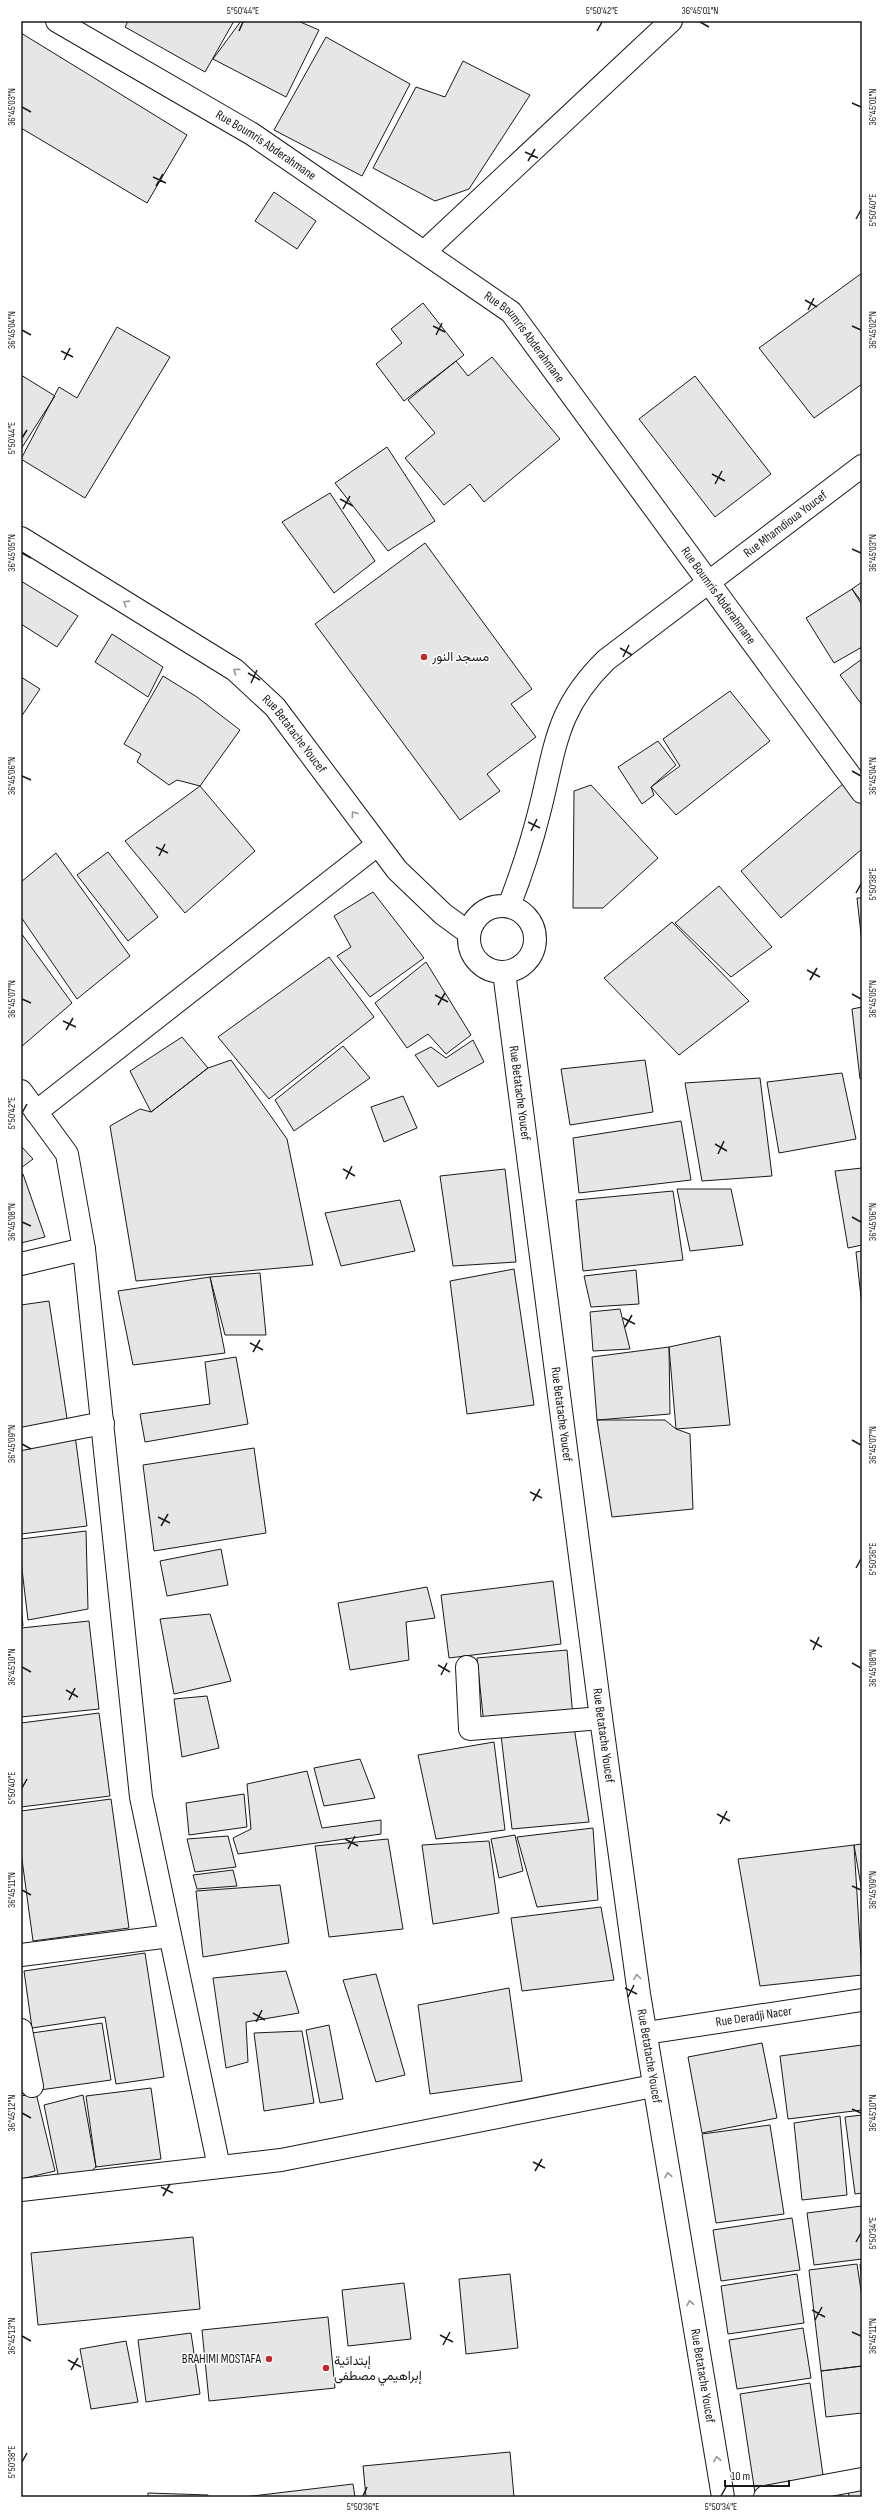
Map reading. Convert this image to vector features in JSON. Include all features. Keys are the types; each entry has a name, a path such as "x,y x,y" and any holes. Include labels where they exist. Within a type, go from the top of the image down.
{"street":[{"name":"Rue Boumris Abderahmane","path":"57,21 252,134 511,312 862,792"},
{"path":"424,252 671,21"},
{"name":"Rue Mhamdioua Youcef","path":"509,906 532,841 560,724 572,701 587,679 606,660 862,466"},
{"name":"Rue Betatache Youcef","path":"21,538 235,670 256,687 275,707 377,845 419,893 469,933"},
{"path":"36,1112 377,845"},
{"path":"496,905 509,906 520,910 529,919 535,930 535,942 533,953 526,963 516,969 504,972 487,968 474,956 469,945 469,933 474,920 483,911 496,905"},
{"name":"Rue Betatache Youcef","path":"504,972 601,1718 653,2086 723,2497"},
{"path":"21,1091 67,1154 84,1249 141,1797 219,2167"},
{"path":"21,1264 84,1249"},
{"path":"21,1439 102,1423"},
{"path":"467,1667 470,1729 601,1718"},
{"path":"21,1955 170,1936"},
{"name":"Rue Deradji Nacer","path":"646,2033 862,2000"},
{"path":"21,2030 32,2086"},
{"path":"21,2190 281,2160 653,2086"},
{"path":"765,2497 862,2479"}],"building":[{"path":"128,21 234,21 205,72 125,27"},
{"path":"241,21 298,21 319,30 286,97 213,59"},
{"path":"21,33 187,135 147,203 21,128"},
{"path":"326,37 410,84 362,176 274,130"},
{"path":"463,61 530,95 469,189 435,201 373,168 416,87 445,97"},
{"path":"274,192 316,221 297,249 255,221"},
{"path":"862,273 862,384 814,418 759,348"},
{"path":"423,303 464,355 404,401 376,364 402,343 391,329"},
{"path":"117,327 170,357 85,498 21,459 59,387 77,398"},
{"path":"492,357 560,439 484,502 470,484 444,505 405,458 435,433 408,400 456,361 468,376"},
{"path":"21,375 55,396 21,449"},
{"path":"695,376 771,474 715,517 639,419"},
{"path":"387,447 435,521 388,551 335,483"},
{"path":"330,493 375,561 334,593 282,522"},
{"name":"مسجد النور","path":"425,543 532,689 511,704 536,737 487,774 500,791 460,820 315,624"},
{"path":"21,581 78,616 57,647 21,624"},
{"path":"862,582 862,602 852,589"},
{"path":"852,589 862,605 862,647 834,663 806,618"},
{"path":"112,634 163,667 148,697 95,662"},
{"path":"862,659 862,705 840,675"},
{"path":"163,676 197,697 240,730 200,786 177,780 169,785 137,762 141,754 124,744"},
{"path":"21,677 40,689 21,717"},
{"path":"730,691 770,741 676,815 651,787 680,766 663,739"},
{"path":"658,741 676,765 651,787 654,795 642,804 618,767"},
{"path":"844,783 862,804 862,849 781,918 741,871"},
{"path":"591,785 658,858 603,908 573,908 574,791"},
{"path":"200,786 255,851 185,913 125,841"},
{"path":"108,852 158,917 128,941 77,875"},
{"path":"56,853 130,956 77,999 21,917 21,882"},
{"path":"719,886 772,947 731,977 675,923"},
{"path":"373,892 424,958 370,997 337,956 351,947 334,916"},
{"path":"857,898 862,898 862,943"},
{"path":"672,922 749,1001 679,1055 604,978"},
{"path":"21,933 72,1003 21,1047"},
{"path":"329,957 374,1017 269,1099 218,1037"},
{"path":"426,962 471,1035 446,1054 428,1034 407,1048 375,1003"},
{"path":"862,1007 862,1078 860,1079 852,1009"},
{"path":"182,1037 208,1068 151,1112 130,1071"},
{"path":"473,1040 484,1062 438,1087 415,1055 431,1047 446,1058"},
{"path":"343,1046 370,1078 294,1131 275,1100"},
{"path":"231,1060 287,1139 313,1265 136,1281 110,1126 140,1109 151,1112 208,1068"},
{"path":"645,1060 653,1112 570,1125 561,1069"},
{"path":"842,1073 856,1139 779,1153 767,1082"},
{"path":"760,1078 772,1176 702,1181 685,1083"},
{"path":"403,1096 417,1128 384,1142 371,1107"},
{"path":"681,1121 691,1180 579,1193 573,1138"},
{"path":"21,1146 33,1159 21,1168"},
{"path":"862,1168 862,1245 848,1248 835,1171"},
{"path":"505,1169 516,1262 453,1266 440,1176"},
{"path":"23,1174 45,1237 21,1243 21,1175"},
{"path":"677,1189 731,1189 743,1245 690,1251"},
{"path":"673,1191 683,1260 583,1271 576,1200"},
{"path":"400,1200 415,1251 341,1266 325,1213"},
{"path":"862,1251 862,1306 856,1252"},
{"path":"514,1269 534,1405 467,1414 450,1281"},
{"path":"636,1270 639,1304 591,1307 584,1276"},
{"path":"260,1273 266,1335 225,1335 210,1277"},
{"path":"210,1277 225,1353 133,1365 118,1291"},
{"path":"49,1301 68,1425 21,1432 21,1305"},
{"path":"620,1309 630,1349 593,1351 590,1312"},
{"path":"720,1336 730,1425 676,1429 669,1347"},
{"path":"669,1347 670,1414 597,1420 592,1357"},
{"path":"236,1357 248,1424 145,1442 140,1414 210,1404 205,1362"},
{"path":"597,1420 665,1420 676,1429 690,1434 693,1509 612,1517"},
{"path":"75,1435 87,1526 21,1534 21,1442"},
{"path":"254,1448 266,1533 154,1551 143,1465"},
{"path":"86,1531 88,1609 28,1620 21,1561 21,1539"},
{"path":"221,1549 228,1585 167,1596 160,1561"},
{"path":"553,1581 561,1644 449,1658 441,1595"},
{"path":"427,1587 435,1618 406,1622 409,1660 350,1670 338,1603"},
{"path":"21,1604 23,1626 21,1627"},
{"path":"210,1614 231,1681 174,1694 160,1619"},
{"path":"89,1621 99,1709 21,1717 21,1628"},
{"path":"567,1650 573,1717 484,1725 477,1658"},
{"path":"207,1696 219,1748 182,1757 174,1699"},
{"path":"99,1713 110,1796 21,1807 21,1723"},
{"path":"574,1727 589,1822 512,1829 501,1735"},
{"path":"494,1742 505,1830 436,1839 418,1755"},
{"path":"360,1759 375,1798 324,1806 314,1768"},
{"path":"307,1771 322,1828 381,1820 381,1834 238,1854 233,1838 251,1829 247,1784"},
{"path":"244,1794 247,1827 189,1835 186,1803"},
{"path":"111,1799 129,1928 33,1941 21,1852 21,1811"},
{"path":"593,1828 598,1900 537,1907 517,1837"},
{"path":"515,1835 523,1871 499,1878 491,1839"},
{"path":"228,1836 236,1867 195,1872 187,1839"},
{"path":"388,1839 403,1929 329,1937 315,1846"},
{"path":"489,1841 499,1913 433,1924 422,1845"},
{"path":"862,1844 862,1892 854,1845"},
{"path":"854,1845 862,1975 760,1986 738,1859"},
{"path":"233,1870 237,1886 197,1889 193,1875"},
{"path":"280,1885 289,1943 203,1957 196,1891"},
{"path":"601,1907 614,1980 522,1991 511,1918"},
{"path":"145,1953 164,2077 116,2084 105,2017 32,2028 24,1971"},
{"path":"286,1971 299,2013 246,2022 248,2062 226,2068 213,1978"},
{"path":"376,1974 405,2075 376,2082 343,1980"},
{"path":"509,1988 522,2081 430,2094 418,2005"},
{"path":"102,2023 111,2080 40,2090 32,2033"},
{"path":"329,2025 343,2099 320,2103 306,2030"},
{"path":"302,2031 314,2103 264,2111 254,2033"},
{"path":"762,2043 777,2118 702,2133 688,2057"},
{"path":"862,2045 862,2110 788,2119 780,2056"},
{"path":"151,2088 161,2159 96,2167 86,2096"},
{"path":"36,2093 55,2171 21,2179 21,2096"},
{"path":"83,2095 96,2167 88,2174 59,2179 44,2105"},
{"path":"862,2115 862,2193 855,2194 845,2117"},
{"path":"840,2116 847,2195 802,2200 794,2123"},
{"path":"770,2125 784,2214 716,2223 702,2134"},
{"path":"862,2206 862,2259 814,2265 807,2213"},
{"path":"792,2218 800,2270 721,2281 713,2230"},
{"path":"193,2237 200,2309 38,2325 31,2253"},
{"path":"857,2264 862,2297 862,2366 821,2371 809,2270"},
{"path":"860,2264 862,2264 862,2285"},
{"path":"510,2274 518,2348 466,2354 459,2279"},
{"path":"797,2274 804,2323 728,2334 721,2286"},
{"path":"404,2283 411,2339 348,2346 342,2290"},
{"name":"BRAHIMI MOSTAFA","path":"328,2317 335,2388 209,2401 202,2330"},
{"path":"803,2328 811,2378 737,2389 729,2340"},
{"path":"191,2333 200,2394 146,2402 138,2340"},
{"path":"126,2341 138,2402 91,2409 80,2349"},
{"path":"862,2366 862,2413 826,2417 821,2371"},
{"path":"810,2383 824,2482 755,2493 740,2394"},
{"path":"510,2452 514,2497 366,2497 363,2466"},
{"path":"353,2484 355,2497 244,2497"},
{"path":"862,2487 862,2497 849,2497 848,2489"},
{"path":"148,2493 208,2495 208,2497 148,2497"},
{"path":"840,2494 840,2497 817,2497"}],"place":[{"name":"مسجد النور","path":"424,657"},
{"name":"BRAHIMI MOSTAFA","path":"269,2359"},
{"name":"إبتدائية إبراهيمي مصطفى","path":"326,2368"}]}
